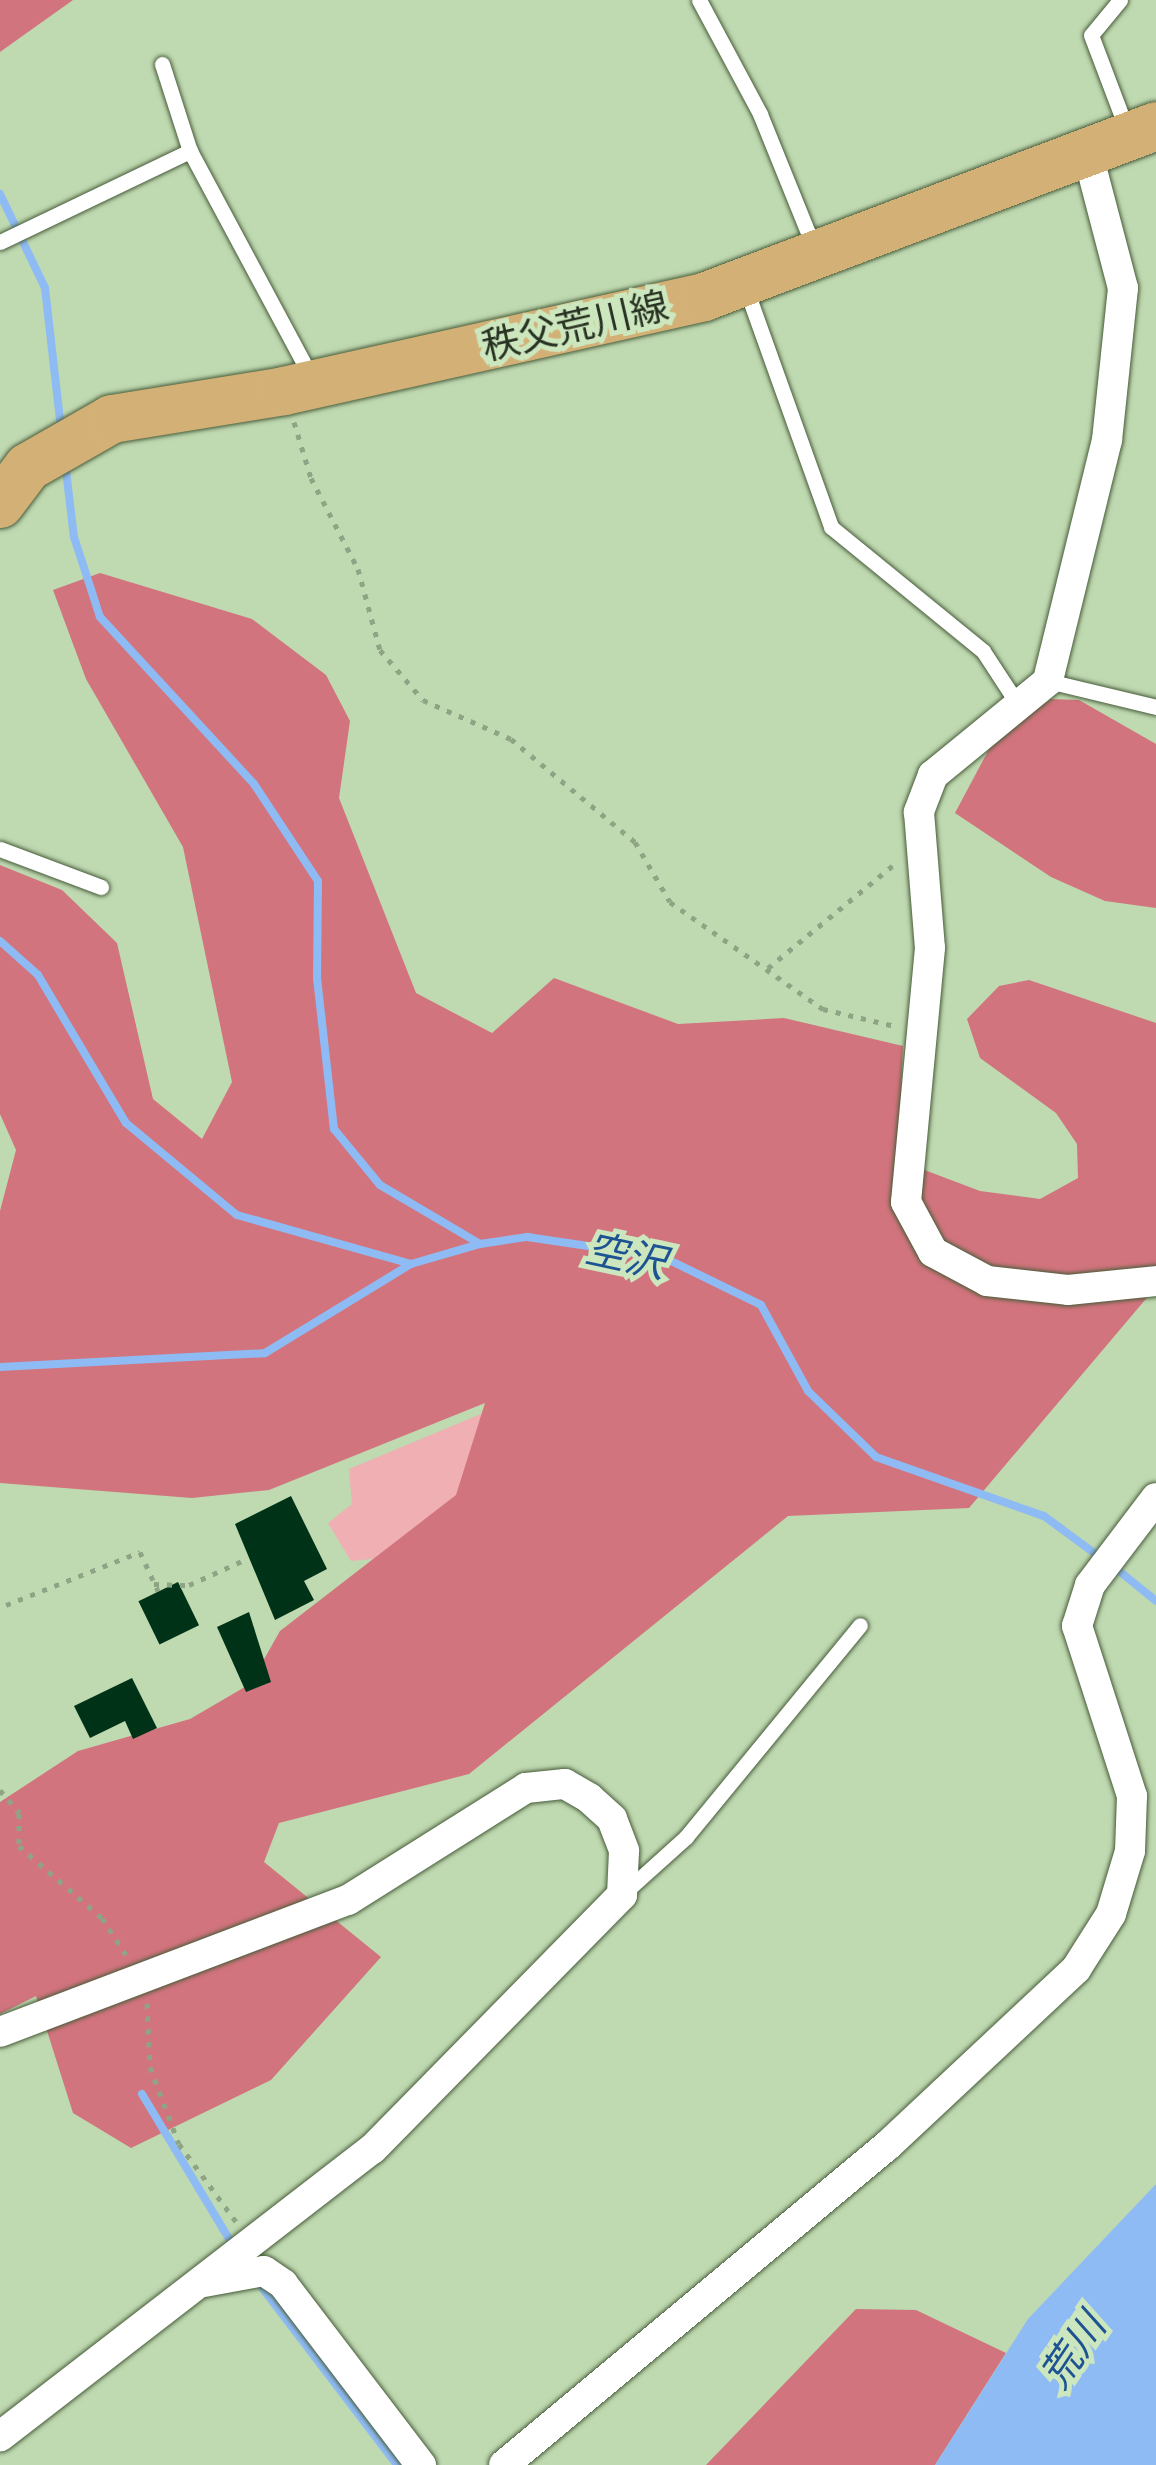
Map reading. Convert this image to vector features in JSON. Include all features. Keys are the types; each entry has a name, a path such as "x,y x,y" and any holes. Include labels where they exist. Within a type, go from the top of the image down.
{"main road":[{"name":"秩父荒川線","path":"0,504 28,467 112,419 300,387 744,285 1124,138"}],"street":[{"path":"1124,138 1123,288 1107,440 1048,681 933,774 919,812 926,1030 906,1202 932,1252 987,1281 1030,1288 1156,1281"},
{"path":"504,2465 888,2145 1076,1969 1111,1914 1130,1851 1132,1796 1077,1626 1090,1585 1156,1498"},
{"path":"0,2032 348,1900 526,1788 565,1784 612,1820 624,1851 622,1895 372,2148 0,2437"},
{"path":"201,2282 264,2272 283,2284 420,2465"}],"lane":[{"path":"699,0 760,114 818,257"},
{"path":"1120,0 1091,36 1124,138"},
{"path":"162,64 190,151 300,387"},
{"path":"0,242 190,151"},
{"path":"744,285 831,528 983,651 1017,703"},
{"path":"1048,681 1156,707"},
{"path":"0,849 101,887"},
{"path":"622,1895 686,1838 860,1625"}],"path":[{"path":"300,387 310,478 358,569 380,650 423,700 511,739 546,773 634,842 670,902 823,1009 926,1030"},
{"path":"768,968 922,841"},
{"path":"6,1605 140,1552 158,1592"},
{"path":"154,1584 189,1584 244,1560"}],"shaded area":[{"path":"0,0 73,0 0,52"},
{"path":"100,573 252,619 326,675 350,721 339,798 416,993 492,1033 554,978 678,1024 784,1018 903,1046 898,1160 980,1191 1040,1199 1078,1178 1077,1144 1056,1113 980,1058 967,1019 999,986 1029,980 1156,1023 1156,1287 969,1508 788,1516 469,1774 279,1823 264,1862 381,1957 271,2080 131,2148 73,2113 36,1996 0,2014 0,1802 78,1751 190,1719 250,1684 280,1631 456,1495 485,1403 269,1490 192,1498 0,1483 0,1211 16,1150 0,1114 0,865 62,890 117,943 153,1099 202,1139 232,1082 183,847 86,679 53,590"},
{"path":"1051,699 1079,700 1156,744 1156,908 1105,901 1051,877 955,813 996,736"},
{"path":"512,1401 593,1402 403,1556 351,1561 328,1523 352,1504 349,1469"},
{"path":"856,2309 916,2310 1006,2353 935,2465 706,2465"}],"water":[{"name":"荒川","path":"1156,2184 1156,2465 935,2465 1028,2319"}],"building":[{"path":"291,1496 327,1569 304,1581 314,1600 275,1620 235,1524"},
{"path":"178,1582 199,1625 159,1644 138,1601"},
{"path":"249,1612 271,1682 246,1692 217,1627"},
{"path":"132,1678 157,1728 133,1739 125,1721 90,1738 74,1706"}],"waterway":[{"path":"0,194 45,288 61,429"},
{"path":"65,462 74,537 100,617 254,784 318,881 317,978 334,1129 380,1185 480,1244"},
{"path":"0,941 38,975 126,1123 237,1215 411,1264"},
{"name":"空沢","path":"0,1367 265,1353 411,1264 480,1244 527,1237 663,1257 761,1305 808,1391 876,1457 1044,1516 1101,1558"},
{"name":"空沢","path":"1113,1566 1156,1601"},
{"path":"142,2094 235,2249"},
{"path":"257,2281 397,2465"}]}
